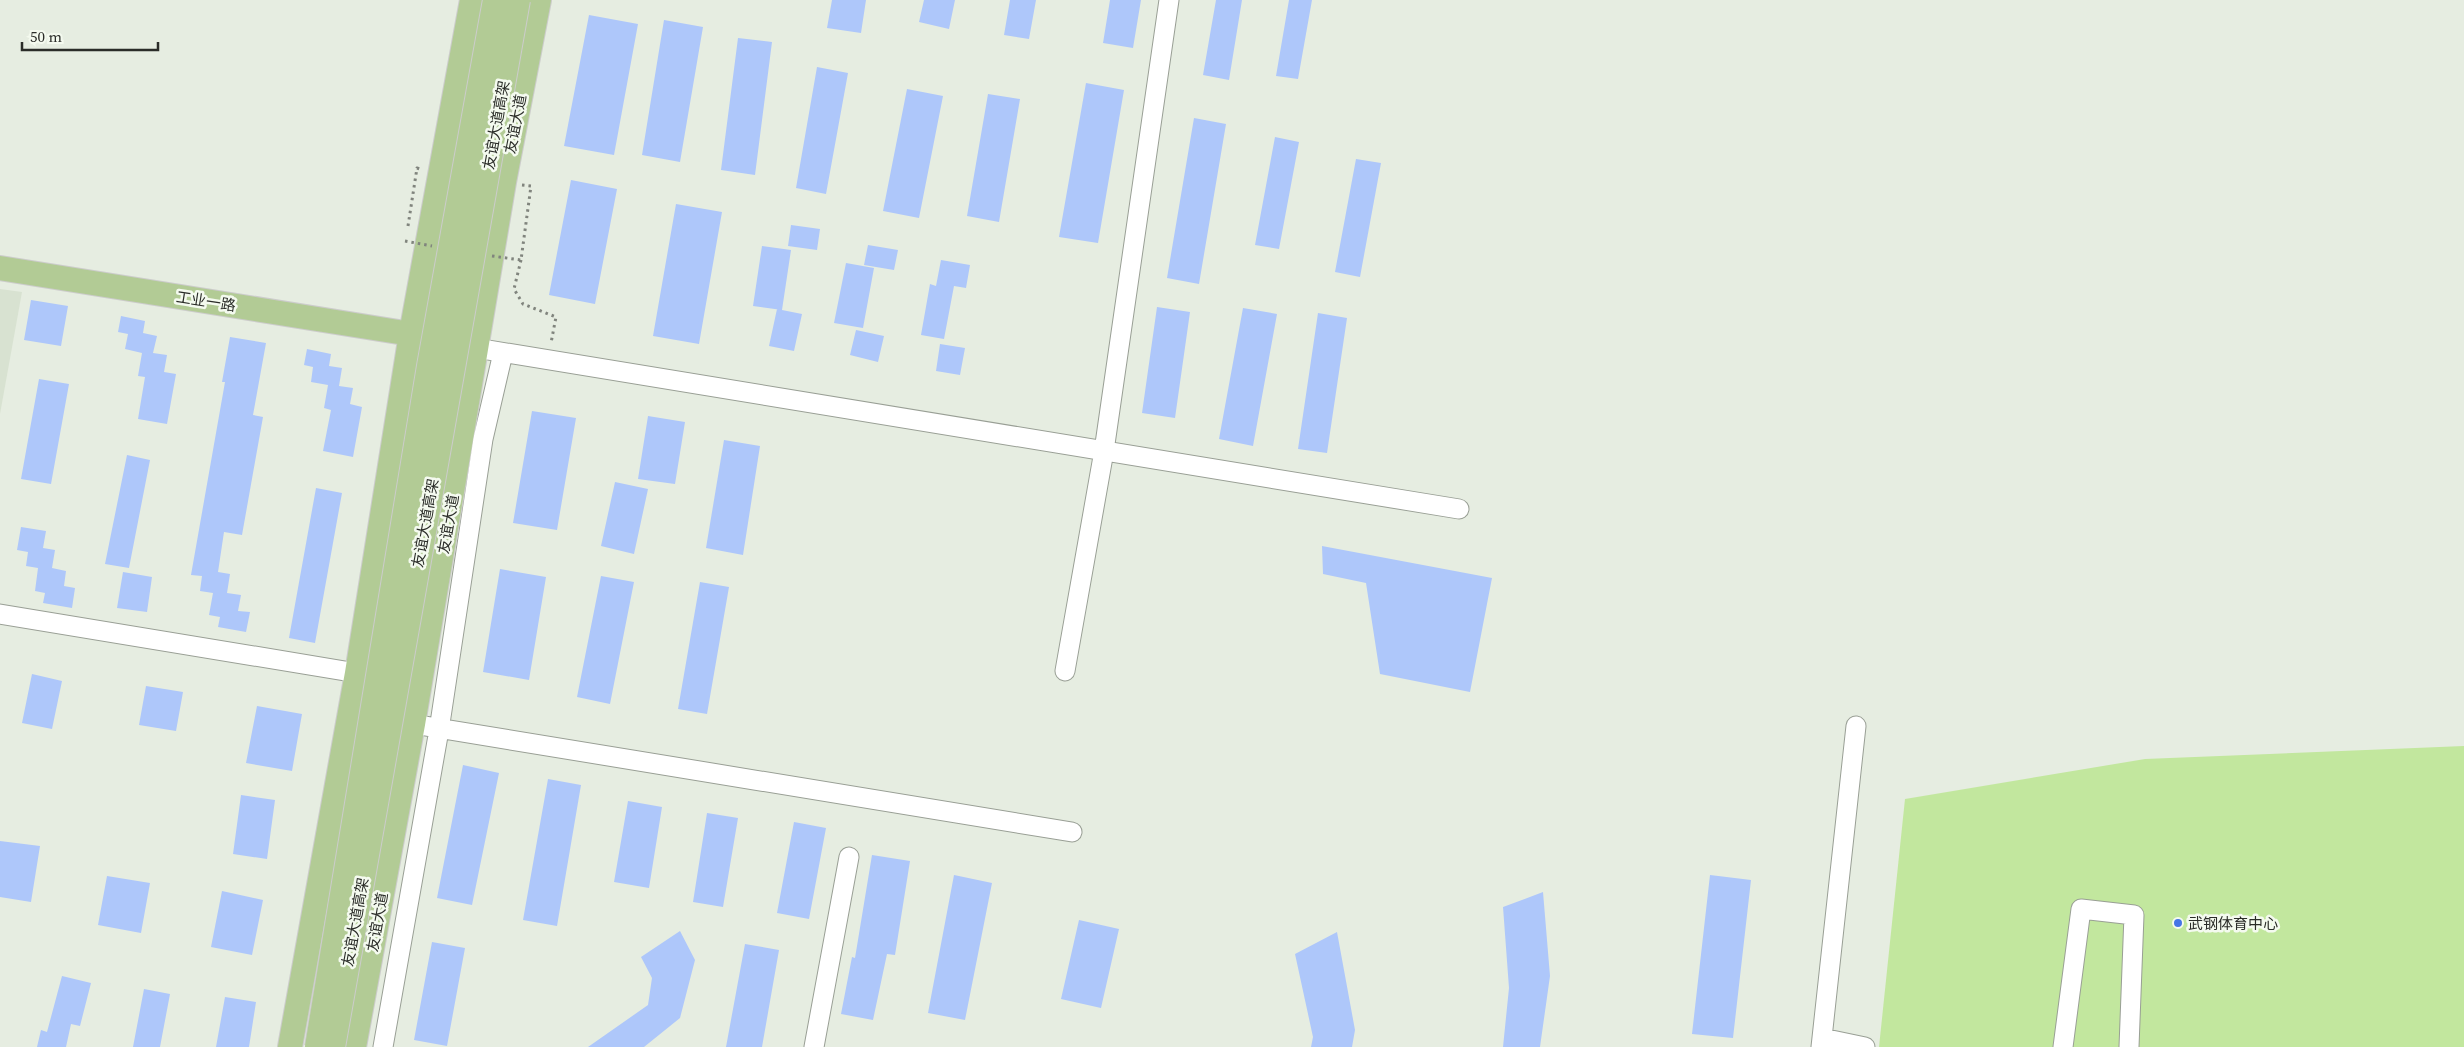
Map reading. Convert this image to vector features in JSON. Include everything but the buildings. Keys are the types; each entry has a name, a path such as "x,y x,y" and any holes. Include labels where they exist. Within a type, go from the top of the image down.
{"main road":[{"path":"290,1047 357,673 411,334 472,0"},
{"name":"友谊大道高架","path":"316,1047 430,366 495,0"},
{"name":"友谊大道高架","path":"333,1047 518,0"},
{"name":"友谊大道","path":"354,1047 413,724 478,349 504,182 539,0"},
{"name":"工业一路","path":"0,268 411,334"}],"street":[{"path":"1065,671 1104,451 1169,0"},
{"path":"411,334 478,349 1458,509"},
{"path":"383,1047 439,730 483,438 503,353"},
{"path":"0,614 357,673"},
{"path":"413,724 439,730 1072,832"},
{"path":"1856,726 1821,1043 1864,1047"},
{"path":"814,1047 849,857"},
{"path":"2063,1047 2080,909 2134,915 2129,1047"}],"path":[{"path":"404,250 417,168"},
{"path":"521,260 514,289 523,304 556,317 548,360"}],"shaded area":[{"path":"0,289 22,292 0,414"}],"green space":[{"name":"武钢体育中心","path":"2464,746 2464,1047 1879,1047 1905,799 2145,759"}],"place":[{"name":"武钢体育中心","path":"2178,923"}]}
